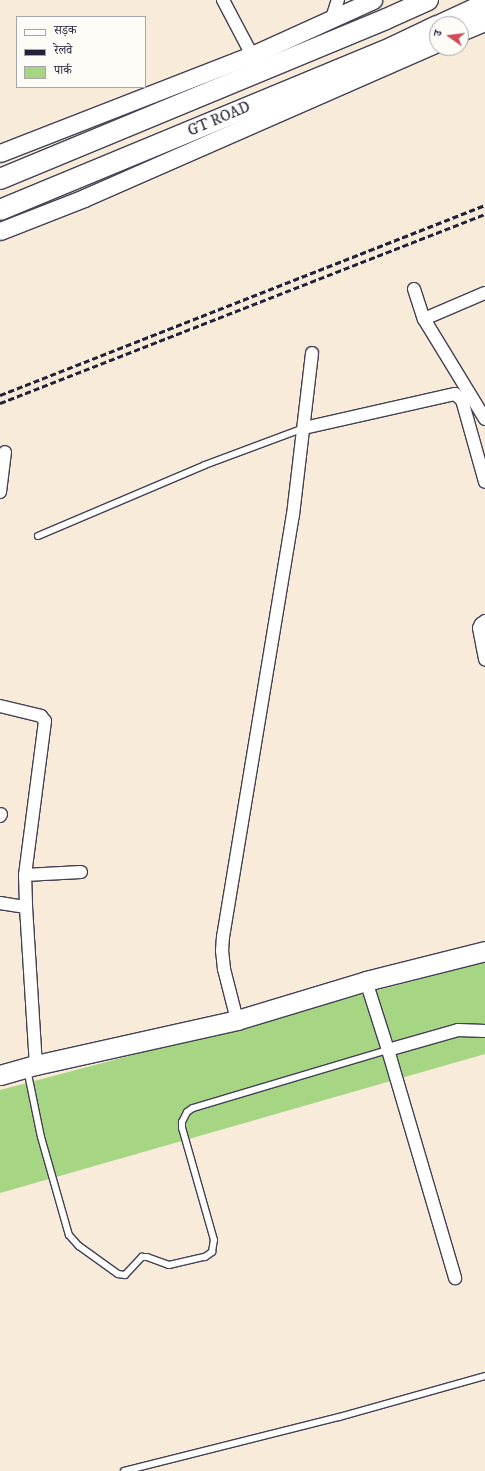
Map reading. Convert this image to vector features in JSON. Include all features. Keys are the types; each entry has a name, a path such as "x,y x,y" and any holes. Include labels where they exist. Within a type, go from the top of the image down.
{"highway":[{"name":"GT ROAD","path":"0,179 386,19 428,0"},
{"path":"459,16 485,4"},
{"name":"GT ROAD","path":"0,210 393,47 429,30"}],"main road":[{"path":"0,153 252,55 373,0"},
{"path":"469,29 485,22"},
{"path":"0,231 84,198 429,47"},
{"path":"0,1075 32,1066 237,1020 366,981 485,951"}],"street":[{"path":"223,0 252,55"},
{"path":"332,18 338,0"},
{"path":"414,290 424,319 485,419"},
{"path":"424,319 485,293"},
{"path":"237,1020 224,969 222,951 223,937 292,515 304,428 312,353"},
{"path":"304,428 455,394 462,400 485,482"},
{"path":"0,492 5,452"},
{"path":"485,622 481,624 479,628 485,659"},
{"path":"0,706 42,716 45,721 25,875 32,1066"},
{"path":"25,875 81,872"},
{"path":"0,903 26,907"},
{"path":"366,981 388,1050 455,1278"},
{"path":"388,1050 458,1030 485,1030"}],"lane":[{"path":"38,536 205,465 304,428"},
{"path":"32,1066 41,1137 69,1235 79,1246 118,1274 125,1276 142,1257 147,1257 169,1265 205,1257 212,1252 214,1240 182,1128 182,1122 187,1112 194,1108 388,1050"},
{"path":"124,1471 339,1417 485,1376"}],"green space":[{"path":"485,962 485,1054 0,1193 0,1090"}],"railway":[{"path":"0,395 485,205"},
{"path":"0,403 485,214"}]}
